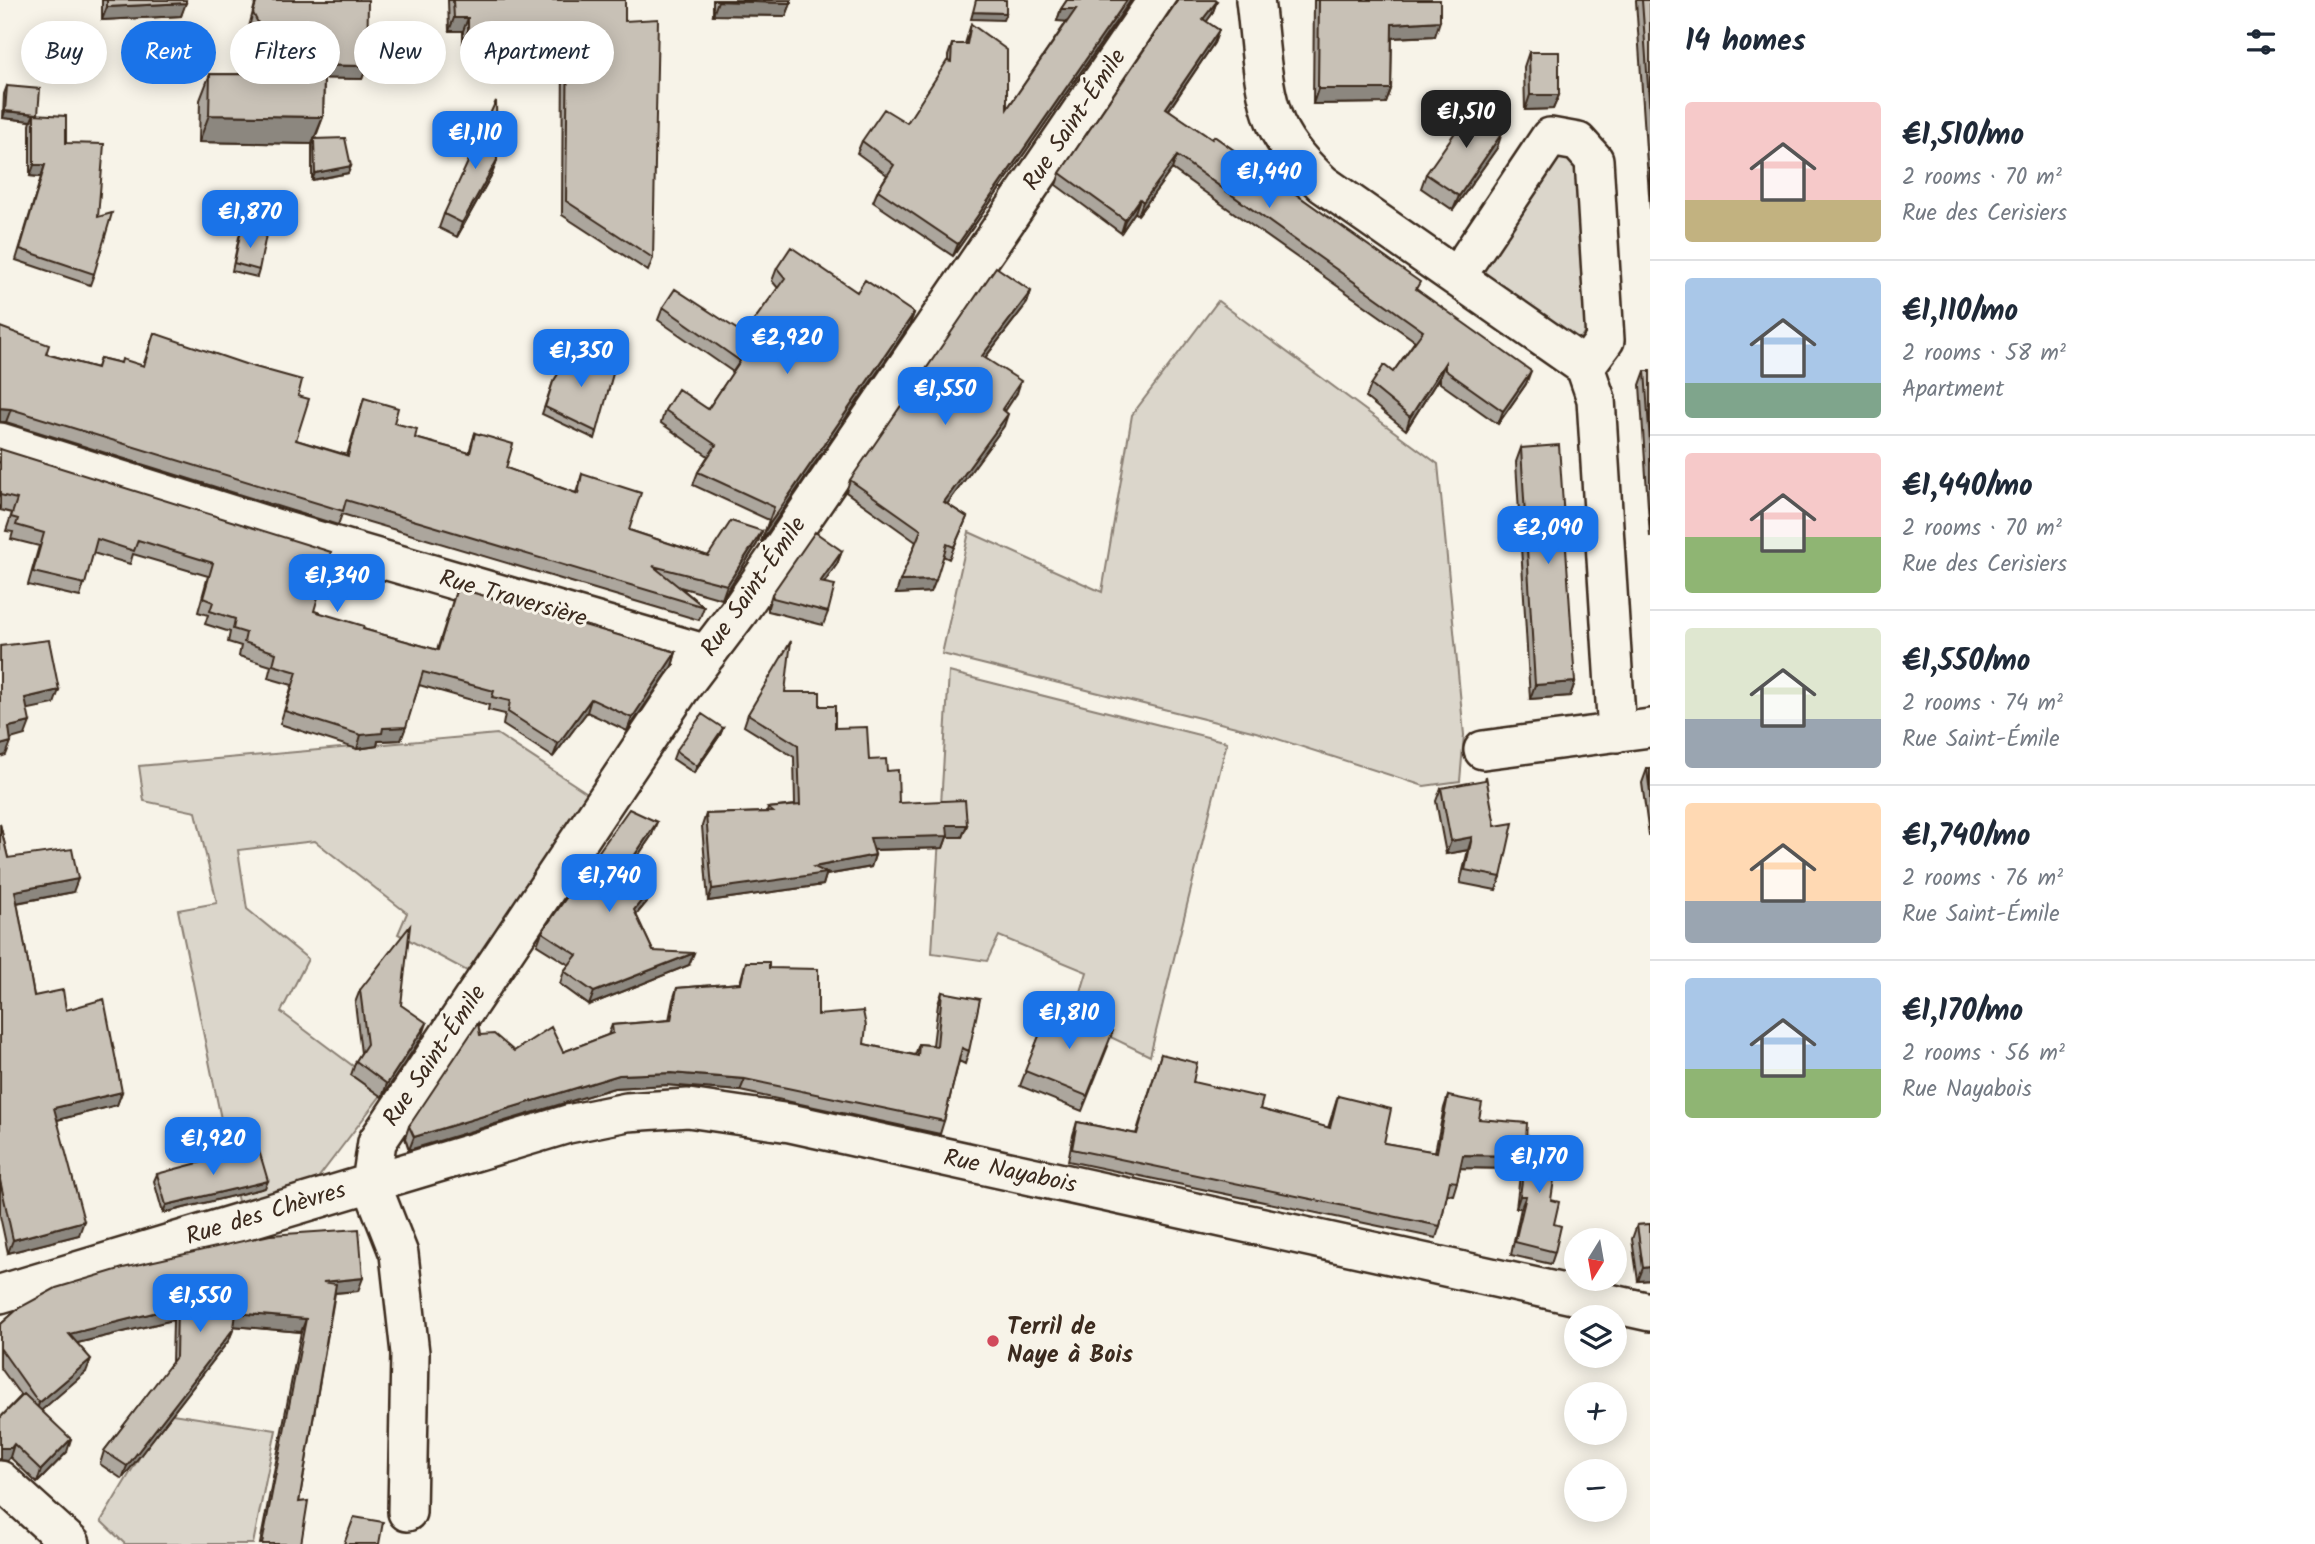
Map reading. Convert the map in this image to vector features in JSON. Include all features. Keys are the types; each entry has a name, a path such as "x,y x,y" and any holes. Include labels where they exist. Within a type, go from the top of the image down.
{"street":[{"name":"Rue Saint-Émile","path":"370,1183 377,1142 681,688 1157,0"},
{"path":"1255,0 1264,73 1275,122 1294,154 1323,184 1585,367 1596,399 1634,730 1483,750"},
{"path":"1457,276 1550,137 1577,142 1594,160 1605,340 1585,367"},
{"name":"Rue Traversière","path":"0,442 278,529 707,654"},
{"name":"Rue Nayabois","path":"370,1183 568,1124 627,1112 688,1108 790,1123 1650,1312"},
{"path":"370,1183 399,1254 410,1366 407,1512"},
{"name":"Rue des Chèvres","path":"0,1294 370,1183"},
{"path":"0,1480 71,1544"}],"shaded area":[{"path":"1552,150 1581,155 1591,320 1578,343 1471,271"},
{"path":"1218,301 1438,464 1464,735 1460,781 1424,786 1256,732 942,654 969,532 1102,592 1132,415"},
{"path":"949,672 1227,742 1150,1056 1100,1032 1074,1015 1087,972 999,936 987,961 932,953"},
{"path":"497,734 595,798 467,971 398,934 407,913 315,841 238,850 247,909 308,959 281,1012 385,1090 318,1178 242,1221 178,910 217,903 196,812 144,801 139,766"},
{"path":"166,1413 276,1430 253,1544 125,1544 101,1521"}],"building":[{"path":"107,0 186,0 186,3 107,7"},
{"path":"257,0 368,0 368,21 354,21 354,66 340,66 340,21 257,21 253,13"},
{"path":"453,0 625,0 625,21 658,19 653,258 566,201 567,84 614,84 614,21 468,21 468,18 454,18"},
{"path":"791,0 791,3 718,1"},
{"path":"976,0 1006,0 1006,13 973,12"},
{"path":"1067,0 1127,0 958,244 878,190 894,165 862,141 884,109 907,123 947,61 951,62 952,44 967,44 971,24 1007,50 1007,109 1076,9 1061,9"},
{"path":"1178,0 1217,1 1203,19 1219,30 1166,108 1212,139 1214,136 1420,282 1416,289 1531,371 1503,411 1445,370 1445,363 1410,417 1371,385 1384,365 1393,372 1423,331 1177,156 1143,202 1140,199 1125,220 1060,173"},
{"path":"1319,0 1440,0 1440,21 1392,24 1391,89 1318,89"},
{"path":"1642,0 1650,0 1650,115"},
{"path":"1529,52 1559,52 1559,95 1530,95"},
{"path":"216,74 230,74 230,84 324,84 323,117 209,115 210,84 216,84"},
{"path":"7,86 40,89 38,114 5,111"},
{"path":"496,101 497,160 462,223 444,214"},
{"path":"1475,104 1502,123 1502,133 1459,196 1426,174"},
{"path":"34,114 66,116 66,143 104,144 98,217 112,213 94,274 20,249 45,165 34,165"},
{"path":"345,138 351,166 315,173 314,139"},
{"path":"241,230 266,235 259,270 234,263"},
{"path":"791,247 857,292 865,280 914,313 766,529 774,507 698,472 716,445 665,410 678,389 708,409 740,361 663,307 675,289 744,334 785,278 777,268"},
{"path":"996,267 1031,291 982,356 1021,381 1002,409 1008,414 944,502 967,517 954,547 947,544 936,580 900,581 921,530 850,480"},
{"path":"0,327 49,345 46,354 97,368 100,358 121,363 122,359 144,366 154,333 302,380 298,396 309,399 296,440 348,456 364,398 398,408 394,423 417,429 415,438 470,453 475,433 513,444 506,468 578,494 582,474 641,493 629,530 708,556 731,521 762,531 727,585 653,566 704,607 346,500 343,511 11,409 0,408"},
{"path":"577,344 614,370 597,432 545,407 553,382"},
{"path":"1645,371 1650,371 1650,443"},
{"path":"1559,445 1575,682 1535,685 1521,448"},
{"path":"0,449 331,552 314,611 364,626 363,629 438,650 457,588 676,652 632,718 591,699 558,744 508,712 510,701 492,697 494,691 423,672 406,727 383,728 382,733 361,735 285,711 297,672 273,665 276,653 244,642 246,633 233,629 235,619 210,611 213,602 203,598 213,563 138,540 134,551 97,539 85,584 33,572 44,533 16,525 18,519 11,517 17,499 0,495"},
{"path":"815,532 842,551 820,582 835,585 828,612 773,598 772,594"},
{"path":"49,640 59,690 25,698 30,722 9,727 11,742 0,745 0,646"},
{"path":"791,641 785,692 820,692 820,706 835,706 835,728 867,727 869,760 886,759 887,771 898,770 899,803 965,800 967,825 947,825 948,836 870,838 875,855 814,867 827,873 712,889 706,814 773,812 768,808 800,805 798,745 748,714"},
{"path":"702,714 723,728 697,766 676,751"},
{"path":"1647,769 1650,769 1650,793"},
{"path":"1486,776 1495,826 1513,823 1501,877 1465,870 1472,837 1451,841 1441,788 1485,780"},
{"path":"629,809 657,822 628,865 654,885 634,910 653,951 694,953 594,992 564,971 577,955 542,932"},
{"path":"0,824 8,858 72,849 78,879 15,891 34,996 63,990 66,1010 104,999 122,1092 54,1108 84,1221 13,1240 0,1180"},
{"path":"410,926 401,1005 427,1023 387,1084 356,1061 367,1044 360,990"},
{"path":"746,962 769,962 769,968 818,969 818,1015 863,1011 866,1026 864,1044 918,1056 919,1044 937,1046 942,992 980,999 969,1051 962,1048 944,1121 745,1079 671,1073 619,1075 414,1137 409,1126 478,1023 480,1035 494,1034 514,1051 551,1027 563,1052 613,1033 612,1025 671,1020 677,988 741,983"},
{"path":"1051,1006 1113,1031 1087,1096 1025,1071"},
{"path":"1161,1054 1197,1063 1193,1082 1263,1098 1260,1109 1330,1128 1338,1096 1391,1109 1384,1143 1437,1152 1448,1096 1482,1103 1479,1119 1527,1123 1525,1156 1463,1155 1457,1182 1450,1181 1440,1226 1072,1149 1077,1122 1137,1134"},
{"path":"1528,1136 1560,1139 1551,1200 1559,1202 1554,1224 1561,1226 1555,1252 1515,1242 1526,1196 1520,1196"},
{"path":"258,1147 268,1181 166,1205 157,1174"},
{"path":"1650,1224 1650,1267 1643,1268 1637,1225"},
{"path":"359,1229 363,1278 323,1282 336,1284 299,1502 308,1501 301,1544 262,1544 306,1319 236,1313 234,1328 127,1466 104,1451 176,1357 177,1307 69,1334 91,1359 39,1403 0,1348 0,1325 19,1308 56,1288 123,1268 270,1235"},
{"path":"24,1394 71,1439 41,1470 14,1444 11,1448 0,1448 0,1418"},
{"path":"354,1517 383,1522 379,1544 344,1544"}],"place":[{"name":"Terril de Naye à Bois","path":"993,1341"}]}
